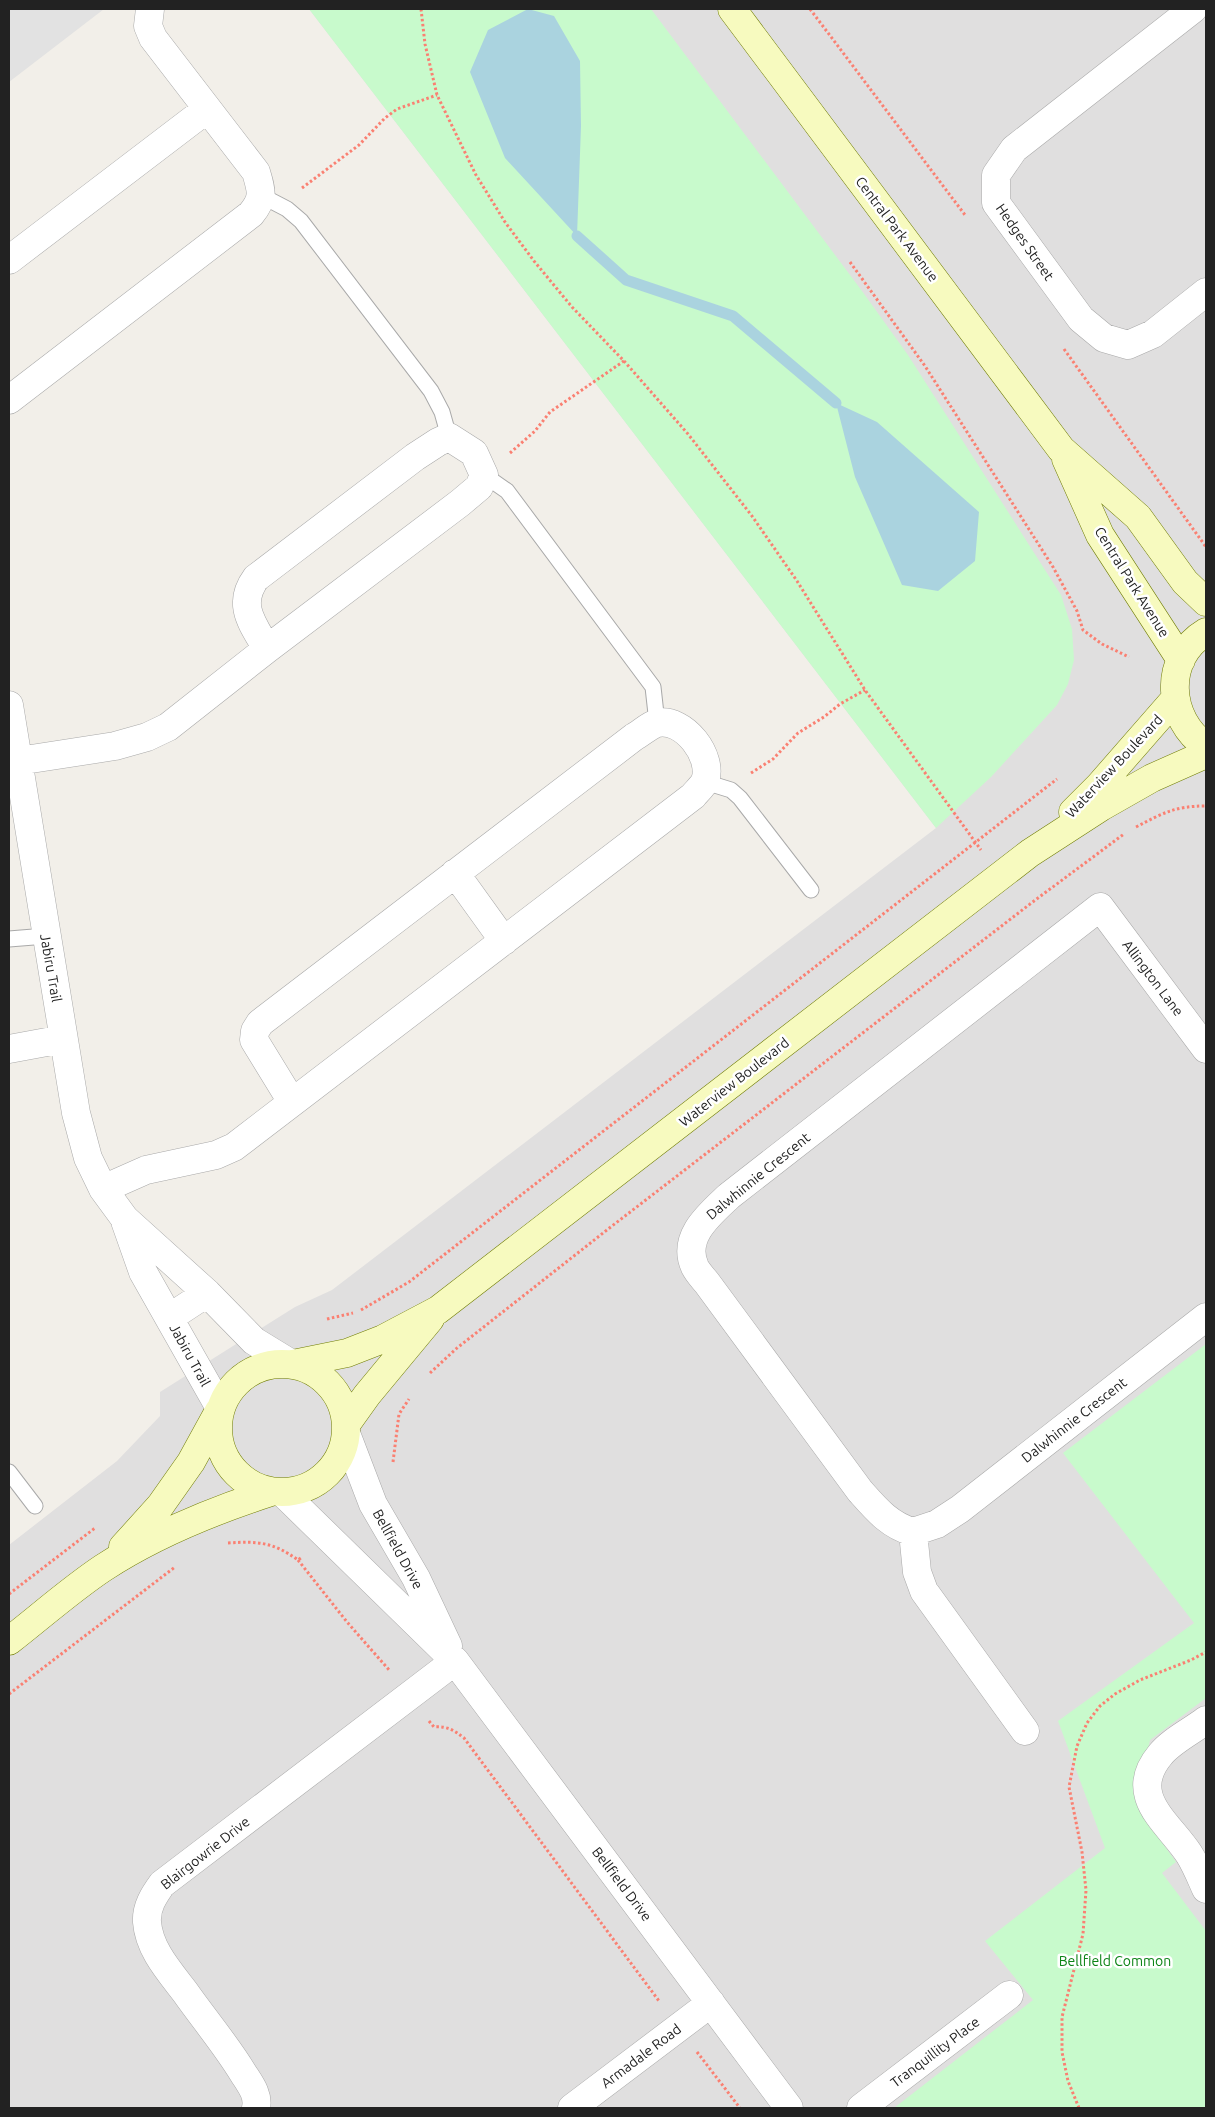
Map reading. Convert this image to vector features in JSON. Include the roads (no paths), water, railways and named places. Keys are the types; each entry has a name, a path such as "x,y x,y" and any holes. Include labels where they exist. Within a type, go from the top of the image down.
{"street":[{"path":"9,400 250,214 258,205 269,200 256,172 152,38 148,26 150,9"},
{"name":"Central Park Avenue","path":"732,9 1061,449 1138,517 1185,582 1206,602"},
{"name":"Hedges Street","path":"1193,9 1014,149 996,175 996,203 1081,319 1104,338 1128,345 1153,334 1206,292"},
{"path":"9,260 207,109"},
{"path":"15,766 115,746 147,737 168,727 479,487 484,475 474,453 449,437 438,442 415,457 256,578 248,589 246,604 249,617 267,649"},
{"name":"Central Park Avenue","path":"1061,449 1100,535 1181,660"},
{"path":"1206,632 1190,646 1181,660 1175,679 1175,699 1182,720 1195,739 1206,746"},
{"name":"Waterview Boulevard","path":"1030,853 1099,786 1175,699"},
{"name":"Jabiru Trail","path":"9,706 15,766 64,1039 78,1129 88,1158 104,1189 125,1219 208,1293 254,1341 291,1364"},
{"path":"104,1189 146,1170 216,1155 228,1149 292,1102 693,796 705,782 707,766 702,753 687,732 676,725 657,723 634,737 260,1022 255,1031 254,1040 292,1102"},
{"name":"Waterview Boulevard","path":"291,1364 347,1353 383,1339 438,1310 1030,853 1101,807 1152,778 1206,754"},
{"path":"455,873 504,941"},
{"name":"Allington Lane","path":"1100,907 1206,1049"},
{"name":"Dalwhinnie Crescent","path":"1100,907 729,1196 704,1220 695,1236 693,1253 695,1266 860,1491 885,1519 913,1532 937,1524 960,1510 1206,1316"},
{"path":"9,1049 64,1039"},
{"name":"Jabiru Trail","path":"125,1219 143,1272 220,1409"},
{"path":"169,1318 208,1293"},
{"name":"Waterview Boulevard","path":"347,1430 367,1395 438,1310"},
{"path":"9,1641 103,1568 167,1531 222,1508 277,1493 302,1490 318,1482 332,1470 342,1454 347,1430 342,1403 330,1384 313,1372 291,1364 268,1365 247,1373 231,1389 191,1462 160,1506 103,1568"},
{"path":"220,1409 217,1431 222,1452 234,1471 250,1485 277,1493"},
{"name":"Bellfield Drive","path":"347,1430 373,1504 416,1578 455,1661"},
{"name":"Bellfield Drive","path":"277,1493 329,1537 455,1661 788,2108"},
{"path":"913,1532 917,1572 924,1591 1025,1731"},
{"name":"Blairgowrie Drive","path":"256,2108 254,2091 240,2068 163,1964 150,1940 146,1920 151,1899 162,1884 455,1661"},
{"path":"1206,1720 1161,1753 1152,1766 1146,1784 1149,1800 1190,1855 1206,1889"},
{"name":"Tranquillity Place","path":"861,2108 1009,1995"},
{"name":"Armadale Road","path":"572,2108 711,2003"}],"lane":[{"path":"269,200 301,221 431,391 442,412 449,437"},
{"path":"484,475 507,491 653,687 657,723"},
{"path":"705,782 731,790 740,798 811,890"},
{"path":"9,939 46,936"},
{"path":"9,1472 35,1506"}],"water":[{"path":"528,9 554,16 580,61 581,126 577,236 505,158 470,72 488,30"},
{"path":"836,403 877,422 979,512 975,561 938,591 902,585 855,477"}],"waterway":[{"path":"577,236 626,280 733,316 836,403"}],"park label":[{"name":"Bellfield Common","path":"1115,1961"}]}
